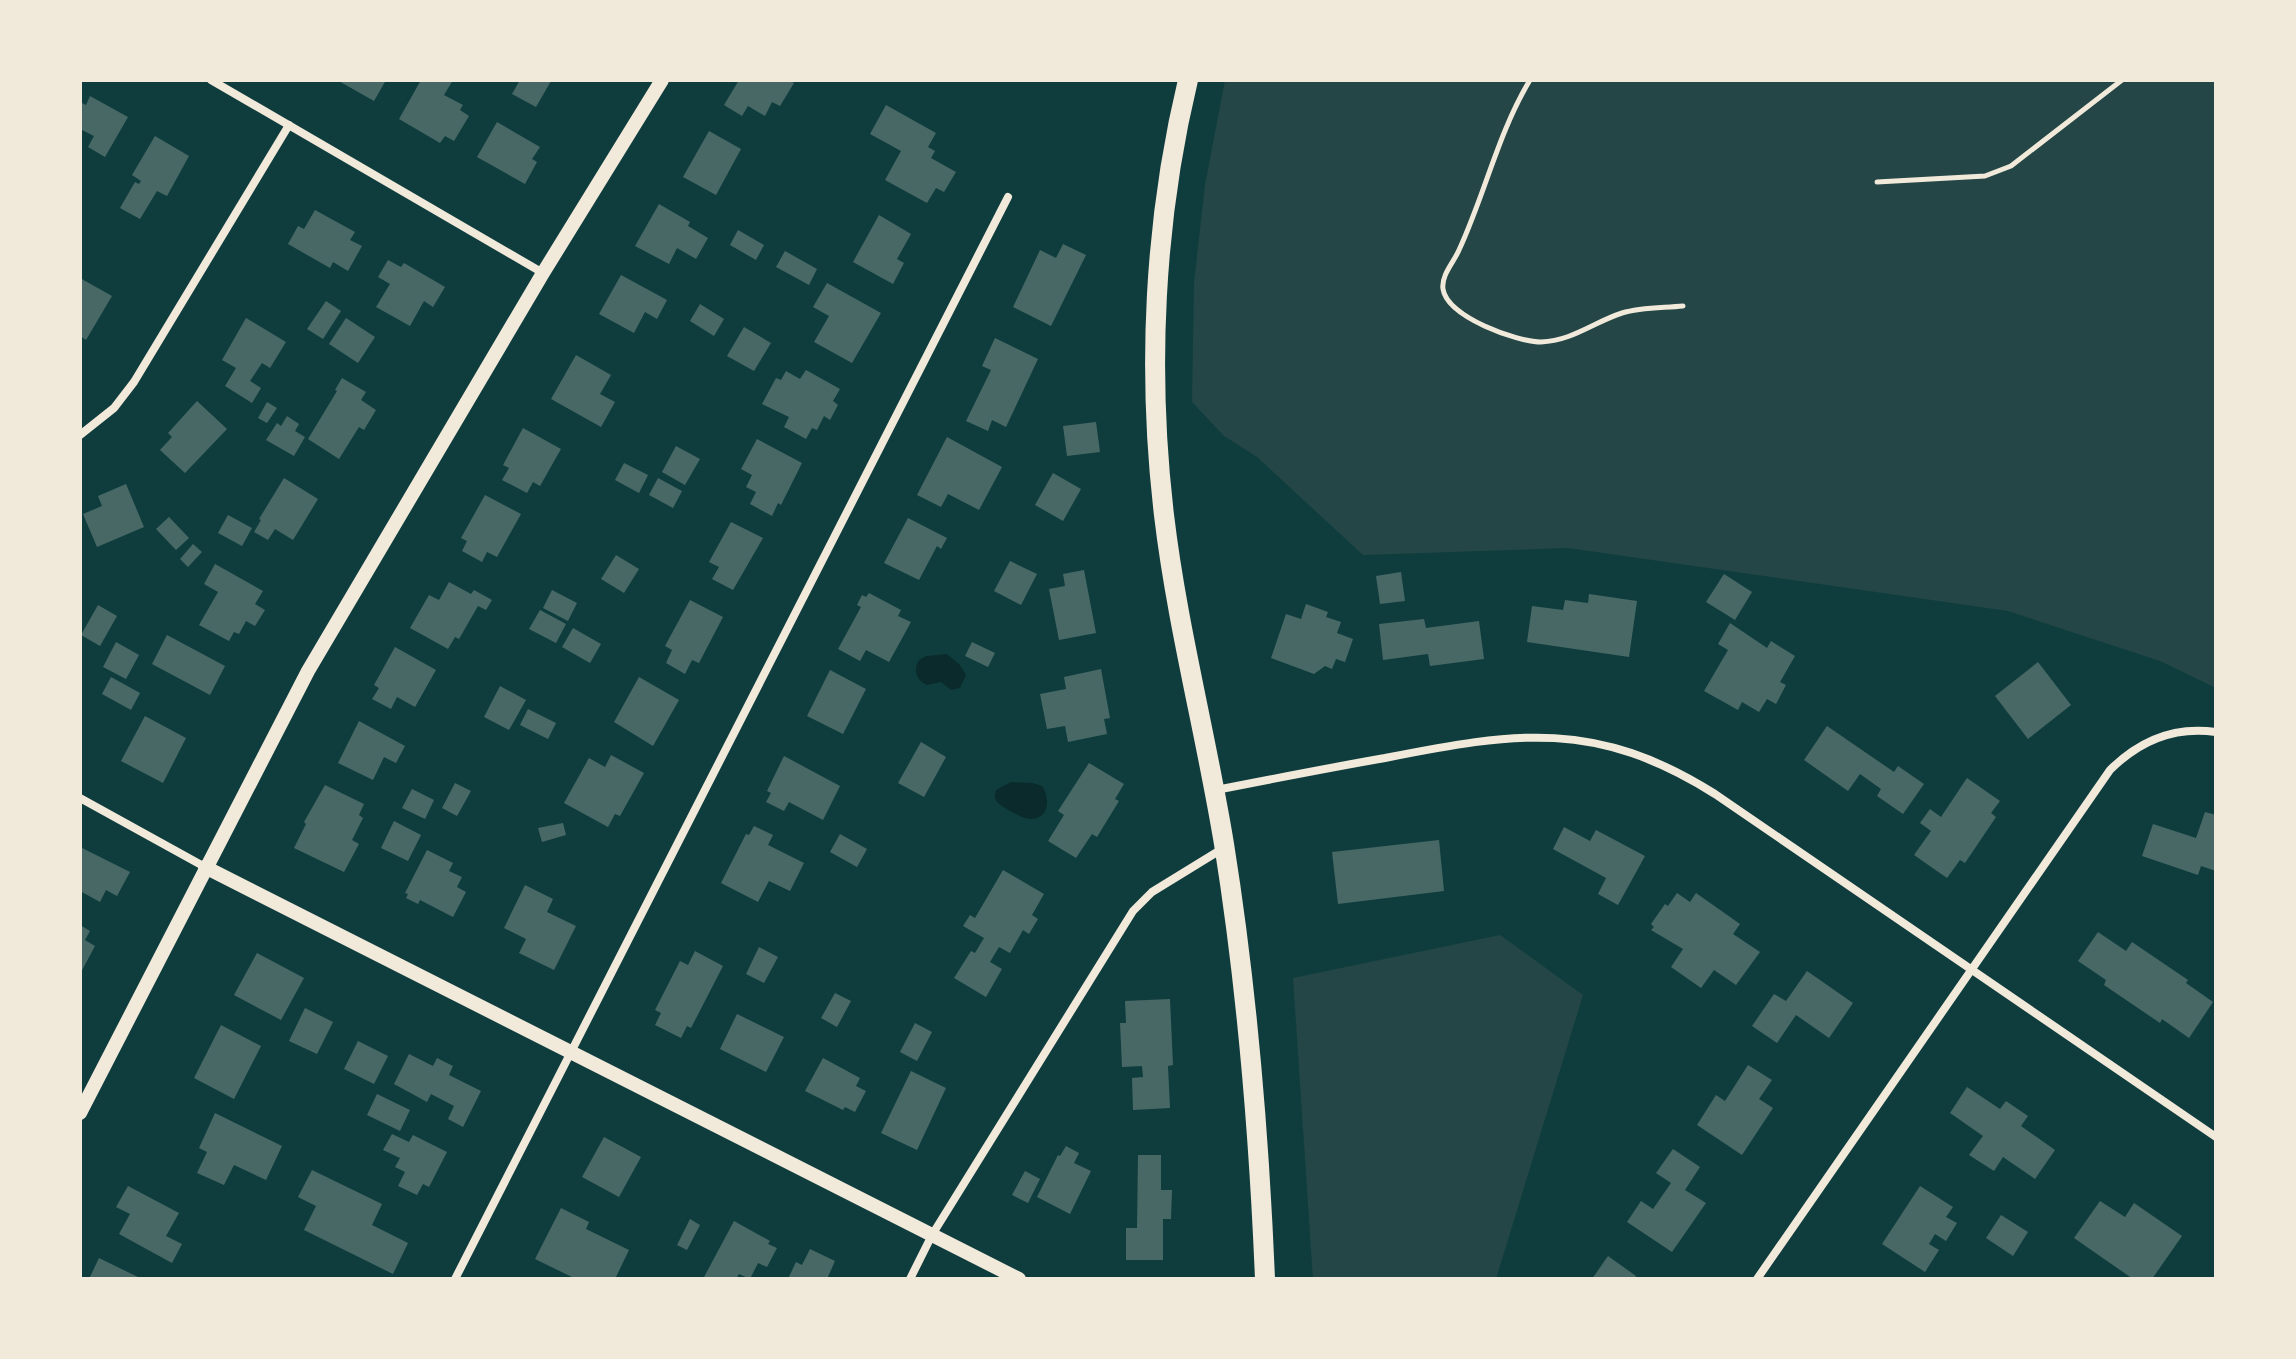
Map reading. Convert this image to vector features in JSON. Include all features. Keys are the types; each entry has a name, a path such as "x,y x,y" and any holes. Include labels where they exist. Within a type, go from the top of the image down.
{"main road":[{"path":"1188,80 1161,241 1156,396 1164,517 1225,847 1254,1074 1265,1279"}],"street":[{"path":"211,80 543,273"},
{"path":"80,1113 279,723 327,637 543,273 662,80"},
{"path":"80,435 114,408 134,382 289,125"},
{"path":"455,1279 1008,197"},
{"path":"1757,1279 2100,782 2121,759 2160,736 2191,731 2216,732"},
{"path":"1215,791 1491,738 1544,736 1596,743 1646,758 1693,780 2216,1137"},
{"path":"80,798 205,867 1019,1279"},
{"path":"910,1279 932,1235 1133,911 1152,892 1225,847"}],"path":[{"path":"1530,80 1513,108 1470,225 1446,274 1443,290 1451,303 1480,324 1506,336 1541,342 1582,333 1625,312 1683,306"},
{"path":"1877,182 1985,176 2011,166 2122,80"}],"shaded area":[{"path":"1225,80 2216,80 2216,688 2160,661 2008,611 1568,548 1363,555 1257,457 1224,436 1192,402 1194,283 1205,185"},
{"path":"947,654 966,675 960,688 951,690 941,682 927,685 918,678 919,660 926,656"},
{"path":"1011,782 1042,786 1047,807 1042,815 1027,819 997,802 996,790"},
{"path":"1500,935 1583,995 1496,1279 1313,1279 1293,978"}],"building":[{"path":"337,80 386,80 374,101"},
{"path":"421,80 453,80 444,95 463,105 460,110 469,116 454,141 445,136 440,143 399,119"},
{"path":"520,80 551,81 536,107 512,94"},
{"path":"739,80 788,80 794,83 780,106 772,102 765,116 748,106 742,116 724,105"},
{"path":"90,96 128,117 105,157 88,147 94,136 80,129 80,102 86,105"},
{"path":"886,105 936,133 928,147 935,151 931,158 956,172 944,192 936,188 927,203 885,180 901,151 870,134"},
{"path":"497,122 540,147 532,159 537,162 525,184 477,157"},
{"path":"709,131 741,149 716,195 683,177"},
{"path":"155,136 189,156 167,196 157,191 140,219 120,208 135,182 139,184 141,181 132,175"},
{"path":"659,204 690,222 688,226 708,238 696,259 677,248 669,264 635,246"},
{"path":"315,210 355,232 350,240 362,246 348,271 333,262 330,268 288,244 298,226 304,229"},
{"path":"879,215 911,234 897,259 904,263 893,284 853,262"},
{"path":"738,230 764,245 756,260 730,245"},
{"path":"1063,244 1086,255 1051,326 1013,307 1040,250 1056,258"},
{"path":"785,251 817,269 809,285 776,267"},
{"path":"388,260 401,267 404,263 445,287 433,307 424,301 410,326 376,307 390,284 378,277"},
{"path":"621,275 667,300 657,319 645,312 634,333 599,314"},
{"path":"80,278 112,296 86,340 80,336"},
{"path":"827,283 881,313 852,363 814,342 829,316 813,307"},
{"path":"326,301 341,311 323,339 307,329"},
{"path":"700,304 724,319 714,336 690,321"},
{"path":"246,318 286,342 270,368 262,363 250,381 261,388 252,403 225,386 236,368 222,360"},
{"path":"346,318 375,337 358,363 329,344"},
{"path":"744,327 771,343 754,371 727,356"},
{"path":"995,338 1038,359 1006,427 992,420 988,431 966,421 991,370 982,366"},
{"path":"576,355 611,375 600,394 615,402 601,427 551,399"},
{"path":"806,370 840,389 833,401 838,405 830,420 824,416 817,430 812,428 806,439 784,427 789,417 762,404 776,378 781,380 786,371 800,379"},
{"path":"342,378 366,392 361,400 376,410 364,430 359,427 339,459 308,439"},
{"path":"197,401 227,429 185,473 160,450 172,437 168,433"},
{"path":"267,402 277,408 267,423 258,418"},
{"path":"287,416 299,424 295,431 305,437 294,456 266,440 277,423 281,426"},
{"path":"1096,422 1100,452 1067,456 1063,426"},
{"path":"523,428 561,449 540,486 533,482 527,493 502,480 509,468 503,465"},
{"path":"947,437 1002,467 979,510 948,494 941,507 917,495"},
{"path":"757,439 802,463 781,505 778,503 772,516 750,504 756,492 746,487 752,475 741,469"},
{"path":"676,446 700,459 685,485 662,472"},
{"path":"624,463 648,475 639,493 615,480"},
{"path":"1053,473 1081,489 1063,521 1035,505"},
{"path":"284,478 318,499 293,540 275,529 268,540 254,532"},
{"path":"658,478 682,491 673,508 649,495"},
{"path":"126,484 144,527 97,547 83,514 102,506 98,496"},
{"path":"485,495 521,514 497,557 487,552 482,562 462,551 467,541 461,538"},
{"path":"228,515 252,528 242,546 218,533"},
{"path":"169,517 189,538 176,550 156,529"},
{"path":"908,518 947,538 941,549 937,546 919,580 884,563"},
{"path":"731,522 763,538 733,590 712,579 719,567 709,562"},
{"path":"193,544 202,552 188,567 180,559"},
{"path":"616,555 639,569 624,593 601,579"},
{"path":"1010,561 1037,574 1021,605 994,591"},
{"path":"215,564 263,591 255,604 265,610 255,626 246,621 239,634 234,632 229,641 199,625 218,592 204,584"},
{"path":"1084,570 1096,633 1059,640 1049,589 1065,586 1063,574"},
{"path":"1401,572 1405,601 1380,604 1376,576"},
{"path":"1724,574 1752,592 1735,620 1706,602"},
{"path":"449,582 471,594 474,590 492,600 486,610 478,606 459,639 455,637 448,649 410,628 429,595 439,600"},
{"path":"552,590 577,603 568,621 543,608"},
{"path":"869,593 901,610 898,616 911,622 889,662 866,650 860,661 838,649 861,607 857,605 862,595 866,597"},
{"path":"1589,594 1637,601 1629,657 1527,642 1532,606 1563,610 1565,600 1588,603"},
{"path":"690,600 723,617 699,663 692,660 685,674 666,663 672,650 665,646"},
{"path":"1306,604 1328,612 1326,617 1341,622 1337,633 1353,639 1345,662 1336,659 1332,669 1325,666 1314,674 1271,658 1286,614 1301,619"},
{"path":"98,605 117,616 100,646 81,635"},
{"path":"540,610 566,624 556,643 529,629"},
{"path":"1424,619 1426,628 1479,621 1484,659 1430,666 1428,654 1383,660 1379,624"},
{"path":"1730,623 1767,648 1771,641 1795,656 1780,682 1786,685 1776,704 1767,699 1759,712 1742,702 1738,710 1704,691 1728,650 1718,644"},
{"path":"573,628 601,644 590,663 562,647"},
{"path":"167,635 225,666 210,695 152,664"},
{"path":"116,642 139,655 126,679 103,667"},
{"path":"972,642 995,653 988,667 965,656"},
{"path":"395,647 436,670 415,707 397,697 391,709 372,699 379,688 374,685"},
{"path":"2038,662 2071,705 2028,739 1995,696"},
{"path":"1101,669 1110,718 1104,719 1107,734 1068,742 1065,726 1047,729 1040,694 1066,689 1064,677"},
{"path":"830,670 866,689 843,734 807,716"},
{"path":"111,677 140,693 131,710 102,694"},
{"path":"639,677 679,700 653,746 614,722"},
{"path":"500,686 526,700 509,730 484,717"},
{"path":"528,709 556,723 548,739 520,725"},
{"path":"145,716 186,738 163,783 121,761"},
{"path":"359,721 405,746 396,763 384,757 373,780 338,763"},
{"path":"1827,726 1894,772 1898,766 1924,784 1903,814 1877,796 1881,789 1860,774 1848,791 1804,760"},
{"path":"921,742 946,757 924,797 898,783"},
{"path":"611,755 644,773 620,816 615,814 608,827 564,803 589,758 605,767"},
{"path":"784,756 840,786 823,820 789,802 784,811 766,802 771,793 767,791"},
{"path":"1089,763 1124,784 1115,799 1119,801 1097,837 1092,834 1076,858 1048,841 1064,815 1058,811"},
{"path":"1967,778 2000,801 1991,813 1996,817 1965,863 1960,860 1947,878 1914,855 1931,831 1920,823 1930,809 1941,817"},
{"path":"455,783 471,791 457,816 442,808"},
{"path":"325,785 364,804 359,815 363,818 352,840 359,844 344,872 294,848 306,824 304,822"},
{"path":"412,789 434,800 425,819 402,808"},
{"path":"2205,812 2216,815 2216,871 2201,866 2198,875 2142,856 2153,824 2196,838"},
{"path":"394,821 421,835 408,861 381,848"},
{"path":"563,823 566,835 542,842 538,828"},
{"path":"754,826 773,835 768,845 804,863 790,891 769,881 758,902 721,883 746,834 749,835"},
{"path":"1564,827 1590,841 1596,830 1645,856 1618,905 1598,894 1606,878 1553,849"},
{"path":"840,834 867,849 857,867 830,852"},
{"path":"1439,840 1444,891 1338,904 1332,852"},
{"path":"80,847 130,872 117,896 106,890 100,902 80,891"},
{"path":"427,850 453,863 449,871 462,877 457,887 466,892 453,917 420,900 418,904 406,898 408,894 405,893"},
{"path":"1003,870 1044,894 1032,915 1038,919 1029,934 1023,930 1010,953 999,947 990,962 1002,969 986,997 954,978 971,951 975,953 984,938 963,926 970,915 975,918"},
{"path":"525,885 553,899 547,912 576,926 554,970 519,953 526,939 504,928"},
{"path":"1677,893 1690,902 1696,893 1740,924 1733,934 1760,952 1736,985 1714,970 1701,988 1671,967 1683,949 1651,930 1654,927 1651,924"},
{"path":"80,925 90,931 85,940 95,946 80,974"},
{"path":"2098,932 2126,951 2132,942 2188,980 2186,983 2213,1002 2189,1038 2162,1019 2160,1023 2104,985 2106,980 2078,961"},
{"path":"759,947 778,957 764,983 746,974"},
{"path":"695,951 723,966 691,1028 687,1026 681,1038 655,1025 661,1013 655,1010 680,961 688,965"},
{"path":"257,953 304,978 281,1020 234,995"},
{"path":"1807,971 1853,1003 1829,1038 1796,1015 1777,1043 1752,1026 1774,994 1786,1001"},
{"path":"835,993 851,1001 837,1027 821,1018"},
{"path":"1170,999 1173,1065 1168,1066 1170,1108 1133,1110 1132,1078 1143,1077 1142,1066 1122,1067 1120,1023 1126,1023 1125,1001"},
{"path":"305,1008 333,1022 317,1054 289,1041"},
{"path":"737,1014 784,1037 766,1072 720,1049"},
{"path":"915,1023 932,1032 917,1061 900,1052"},
{"path":"221,1025 261,1046 234,1099 194,1078"},
{"path":"358,1041 388,1056 374,1084 344,1069"},
{"path":"409,1054 433,1066 437,1058 453,1066 449,1075 481,1091 463,1127 448,1119 454,1106 431,1094 427,1102 394,1084"},
{"path":"823,1058 860,1078 856,1086 866,1091 855,1112 845,1107 843,1110 805,1091"},
{"path":"1748,1065 1772,1080 1759,1099 1773,1108 1742,1155 1697,1125 1716,1095 1725,1101"},
{"path":"911,1071 946,1088 917,1150 881,1133"},
{"path":"1967,1087 2000,1109 2006,1101 2028,1116 2021,1126 2055,1150 2035,1179 2003,1157 1994,1171 1969,1155 1983,1136 1950,1113"},
{"path":"377,1094 410,1110 400,1131 367,1115"},
{"path":"215,1113 282,1146 266,1180 234,1165 224,1185 197,1173 207,1152 199,1148"},
{"path":"392,1134 409,1142 413,1135 447,1152 429,1187 423,1184 417,1195 398,1186 405,1172 395,1167 400,1158 383,1150"},
{"path":"604,1137 641,1157 619,1197 582,1177"},
{"path":"1066,1146 1079,1153 1074,1163 1091,1171 1070,1214 1037,1197 1058,1155"},
{"path":"1673,1149 1700,1167 1685,1190 1706,1203 1672,1252 1627,1222 1641,1201 1653,1209 1671,1183 1656,1173"},
{"path":"1138,1155 1161,1155 1161,1190 1172,1190 1171,1219 1163,1219 1163,1260 1126,1260 1126,1228 1137,1228"},
{"path":"312,1170 382,1204 372,1225 408,1243 393,1274 304,1230 316,1206 298,1197"},
{"path":"1025,1171 1040,1179 1028,1203 1012,1195"},
{"path":"128,1186 179,1213 166,1236 182,1244 172,1263 119,1234 130,1214 116,1207"},
{"path":"1920,1186 1953,1207 1946,1217 1957,1223 1946,1241 1935,1234 1929,1244 1939,1250 1925,1272 1882,1244"},
{"path":"2100,1201 2125,1217 2134,1203 2182,1236 2152,1279 2133,1279 2074,1238"},
{"path":"561,1208 589,1222 586,1229 629,1250 615,1279 576,1279 535,1259"},
{"path":"2001,1215 2028,1232 2013,1256 1986,1238"},
{"path":"690,1219 700,1225 687,1250 677,1245"},
{"path":"734,1221 777,1248 767,1267 758,1263 750,1279 739,1274 736,1279 703,1279"},
{"path":"810,1249 835,1261 827,1279 788,1279 796,1262 802,1265"},
{"path":"1608,1256 1636,1276 1634,1279 1592,1279"},
{"path":"99,1258 142,1279 89,1279"}]}
